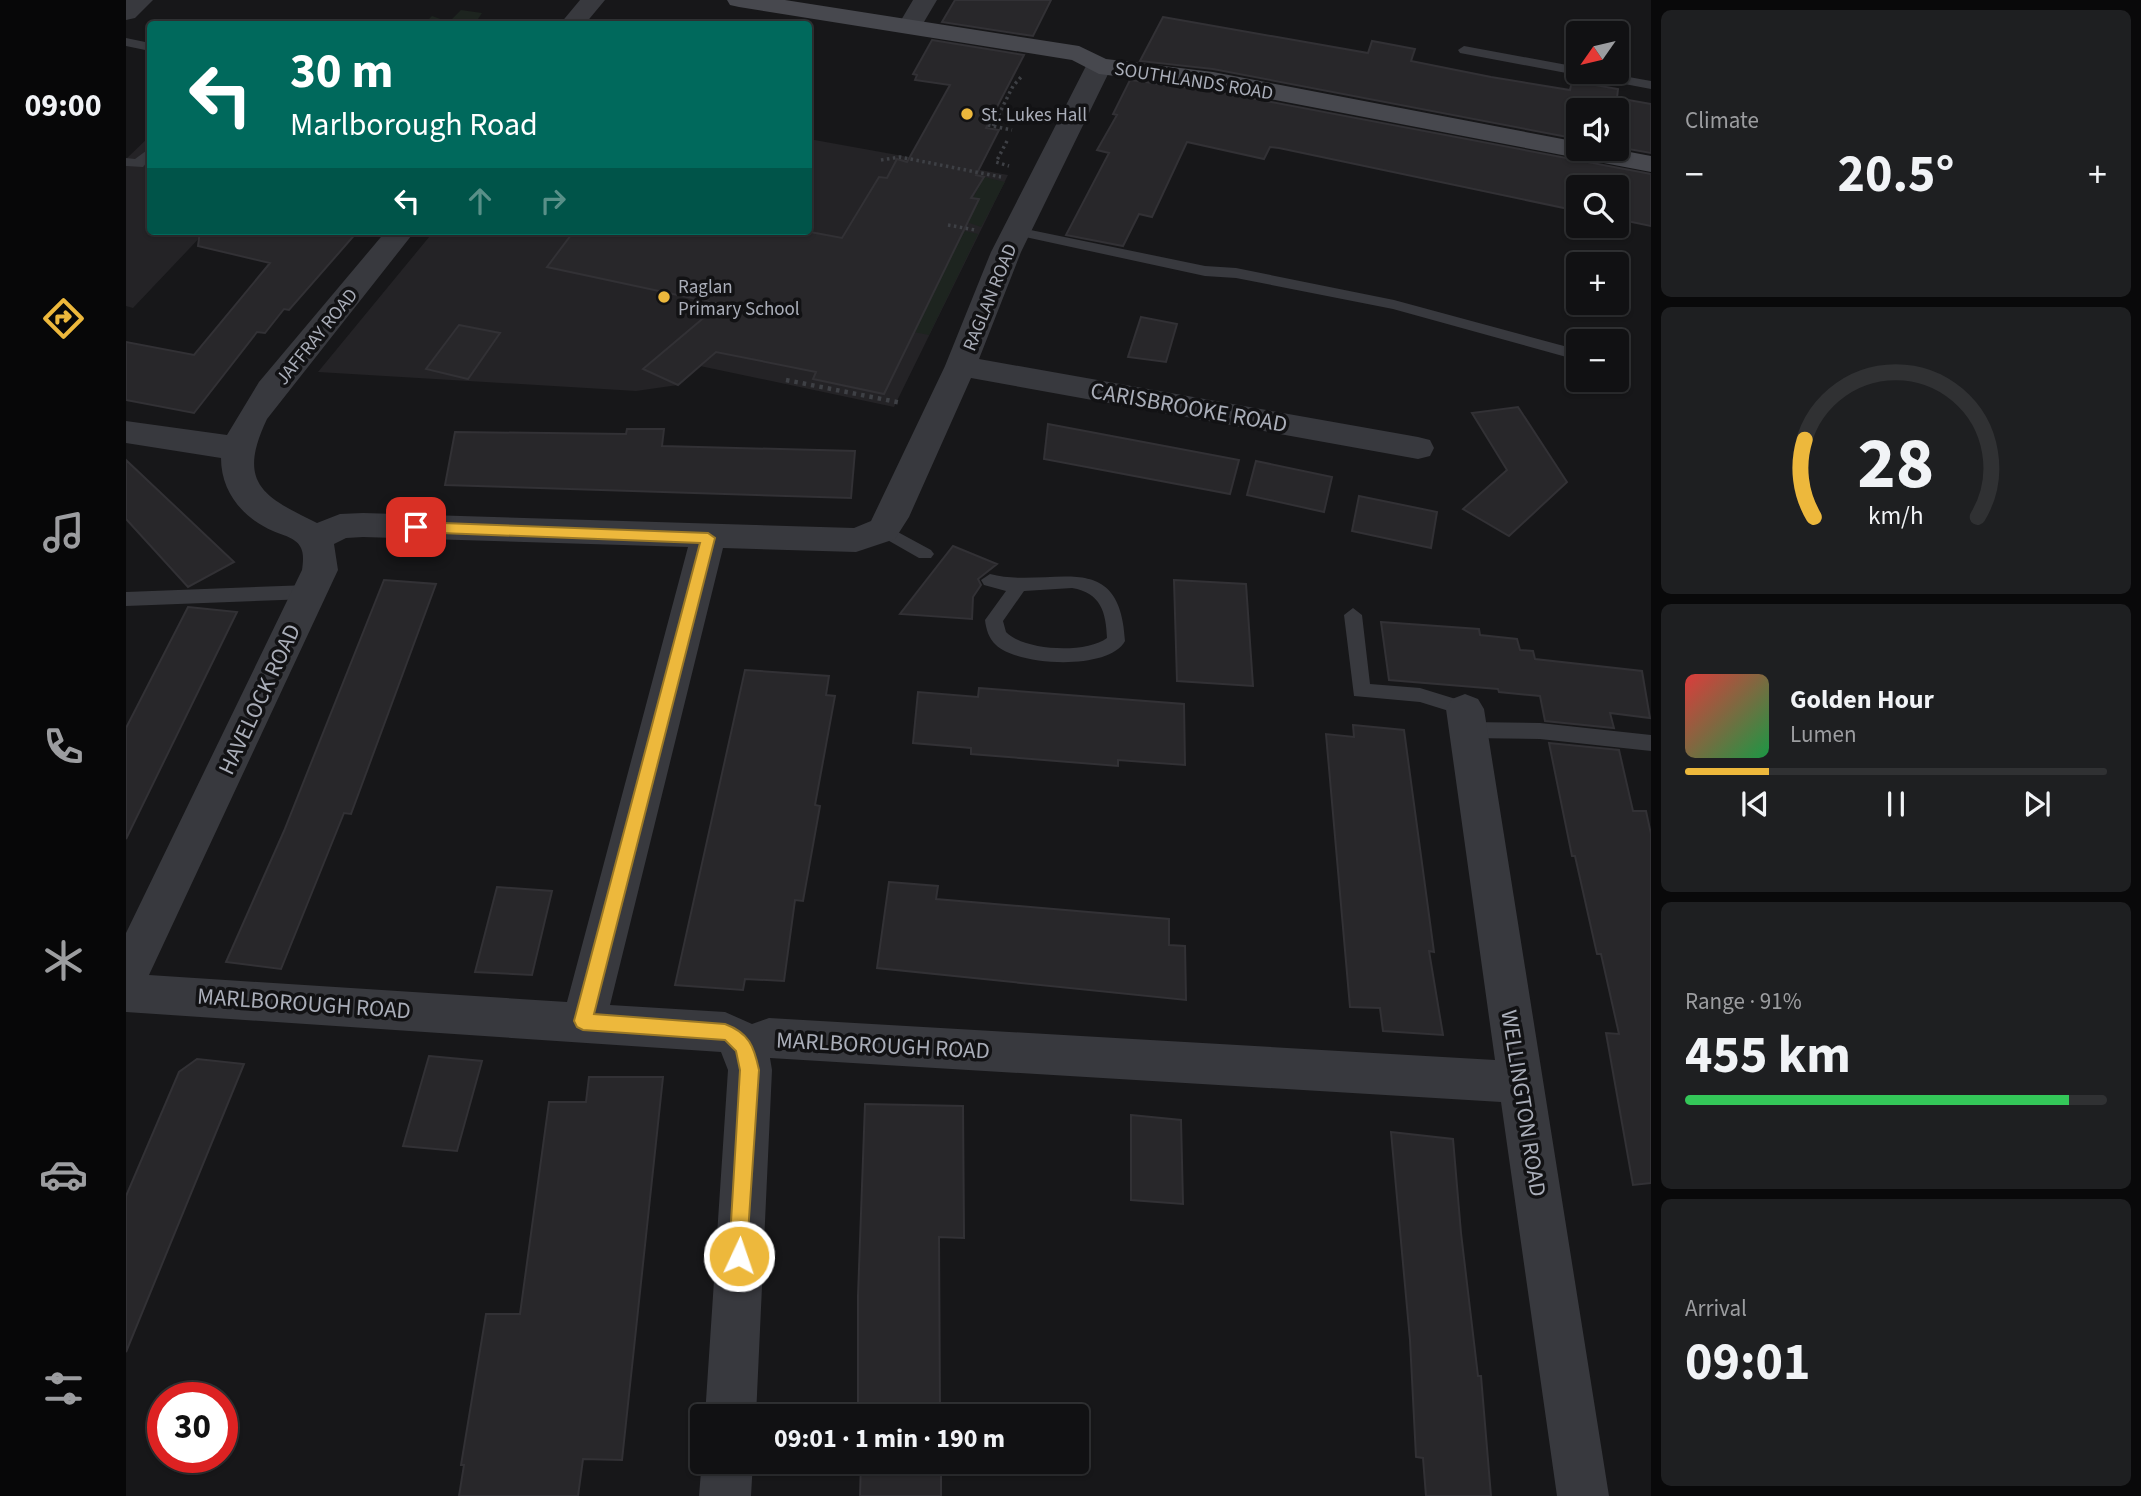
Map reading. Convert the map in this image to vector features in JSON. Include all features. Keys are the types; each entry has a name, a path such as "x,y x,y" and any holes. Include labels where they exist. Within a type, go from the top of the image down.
{"street":[{"path":"126,13 141,0"},
{"path":"575,21 593,0"},
{"name":"SOUTHLANDS ROAD","path":"739,0 1079,54 1099,66 1213,80 1562,140 1651,164"},
{"path":"909,27 925,0"},
{"name":"RAGLAN ROAD","path":"883,530 892,517 961,366 1016,231 1099,66"},
{"name":"JAFFRAY ROAD","path":"239,446 248,425 279,380 398,235"},
{"name":"CARISBROOKE ROAD","path":"961,366 1418,448"},
{"path":"126,432 215,447 239,446 237,469 242,486 254,504 316,538 340,526 363,525 708,538 856,540 883,530"},
{"name":"HAVELOCK ROAD","path":"126,978 309,592 321,560 322,551 316,538"},
{"path":"583,1021 708,538"},
{"name":"WELLINGTON ROAD","path":"1466,720 1583,1496"},
{"name":"MARLBOROUGH ROAD","path":"126,993 725,1032 734,1035 745,1047 769,1038 1522,1082"},
{"path":"731,1404 750,1070 745,1047"},
{"path":"725,1496 726,1474"}],"lane":[{"path":"126,42 147,46"},
{"path":"1464,50 1566,71"},
{"path":"1629,82 1651,85"},
{"path":"126,176 132,163 147,154"},
{"path":"1016,231 1205,271 1236,273 1394,305 1566,352"},
{"path":"883,530 925,554"},
{"path":"990,580 1018,587 1035,582 1075,582 1103,592 1112,602 1116,641 1102,651 1059,654 1040,654 1006,644 997,636 994,620 1018,587"},
{"path":"126,599 309,592"},
{"path":"1353,615 1361,691 1420,695 1466,720 1651,743"}],"path":[{"path":"1012,130 990,125 1008,91 1025,72"},
{"path":"1007,141 996,162 1018,168"},
{"path":"881,160 891,156 1006,178"},
{"path":"948,225 979,231"},
{"path":"786,380 896,402"}],"shaded area":[{"path":"461,10 482,13 478,19 490,21 450,21"},
{"path":"432,16 446,21 427,21"},
{"path":"147,139 147,235 202,235 133,308 126,306 126,159"},
{"name":"Raglan Primary School","path":"812,140 1008,175 894,407 700,366 678,385 636,391 318,372 431,235 812,235"},
{"path":"984,177 1005,182 981,227 967,222 978,199 973,198"},
{"path":"965,231 978,234 929,335 909,331"}],"building":[{"path":"955,0 1051,0 1033,36 942,22"},
{"path":"1163,17 1368,53 1372,41 1415,49 1411,61 1491,77 1570,90 1571,84 1618,89 1617,98 1566,98 1566,137 1213,69 1140,61"},
{"path":"932,40 1024,55 986,128 999,130 976,175 984,177 971,198 979,199 884,394 813,379 816,372 716,352 678,385 643,369 720,304 547,267 571,235 812,235 812,232 842,238 879,177 887,178 897,159 907,162 950,85 915,80 917,75 913,74"},
{"path":"1130,80 1213,91 1566,158 1566,161 1582,161 1651,174 1651,226 1629,221 1629,175 1566,175 1566,208 1279,148 1270,147 1264,159 1187,142 1152,217 1139,214 1123,246 1066,235 1109,153 1097,150 1117,115 1113,114"},
{"path":"1629,100 1651,104 1651,153 1629,149"},
{"path":"199,235 355,235 289,310 284,309 265,333 257,332 194,413 126,400 126,342 194,355 270,263 198,246"},
{"path":"1141,317 1177,324 1166,362 1128,357"},
{"path":"459,325 500,333 468,379 426,369"},
{"path":"1518,407 1567,482 1509,536 1463,509 1507,470 1472,413"},
{"path":"1048,424 1239,460 1230,494 1044,459"},
{"path":"627,429 664,429 662,446 855,451 851,498 445,485 455,432 626,434"},
{"path":"126,460 234,562 188,587 126,519"},
{"path":"1256,461 1332,477 1324,512 1247,495"},
{"path":"1359,496 1437,512 1431,548 1352,531"},
{"path":"953,546 997,564 978,579 981,585 973,597 972,619 900,614"},
{"path":"384,580 436,584 351,814 344,813 281,969 226,962 284,831"},
{"path":"1174,580 1246,584 1253,686 1177,681"},
{"path":"188,607 237,612 126,839 126,728"},
{"path":"1381,622 1479,629 1480,635 1517,639 1520,650 1533,651 1535,659 1642,671 1650,718 1610,713 1614,728 1545,721 1540,696 1499,692 1498,689 1389,680"},
{"path":"745,670 829,676 826,695 835,696 815,805 820,806 803,901 795,900 784,981 745,979 743,990 675,985"},
{"path":"979,688 1184,704 1185,765 1118,760 1118,766 971,754 971,748 913,743 918,692 978,697"},
{"path":"1353,725 1404,730 1434,952 1429,951 1443,1035 1383,1031 1380,1008 1350,1007 1326,734 1354,737"},
{"path":"1549,743 1619,750 1633,811 1646,811 1651,834 1651,1183 1633,1185 1606,1033 1619,1034 1601,954 1597,954 1575,856 1572,856"},
{"path":"889,882 938,886 936,899 1169,919 1169,945 1185,946 1186,1000 877,968"},
{"path":"497,887 552,891 532,975 475,972"},
{"path":"429,1056 482,1061 457,1151 403,1146"},
{"path":"197,1059 244,1064 126,1352 126,1196 179,1072"},
{"path":"589,1077 663,1077 622,1460 583,1459 578,1496 459,1496 464,1465 461,1465 486,1314 520,1314 549,1102 586,1102"},
{"path":"865,1104 963,1106 964,1238 939,1237 940,1404 858,1404 858,1296"},
{"path":"1131,1115 1181,1120 1183,1204 1131,1200"},
{"path":"1391,1132 1453,1139 1461,1233 1478,1376 1481,1376 1491,1496 1426,1496 1423,1458 1416,1457 1410,1340"},
{"path":"861,1474 941,1474 941,1496 860,1496"}],"place":[{"name":"St. Lukes Hall","path":"967,114"},
{"name":"Raglan Primary School","path":"664,297"}],"route":[{"path":"416,527 708,538 583,1021 725,1032 734,1035 745,1047 750,1070 739,1256"}]}
